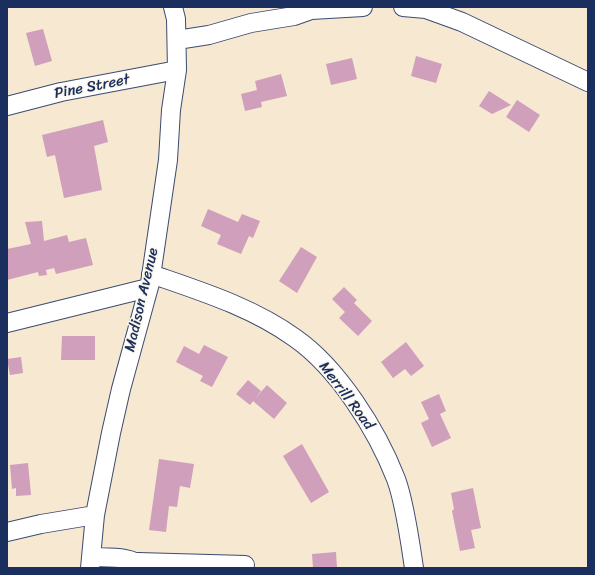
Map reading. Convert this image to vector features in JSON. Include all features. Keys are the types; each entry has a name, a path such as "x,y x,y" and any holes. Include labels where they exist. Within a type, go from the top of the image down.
{"street":[{"name":"Madison Avenue","path":"90,562 96,515 121,388 150,281 168,160 171,110 177,70 176,19 173,7"},
{"path":"177,40 209,35 251,23 294,16 304,8 363,7"},
{"path":"403,7 426,9 462,22 588,82"},
{"name":"Pine Street","path":"7,106 61,92 177,70"},
{"path":"7,323 150,281"},
{"name":"Merrill Road","path":"150,281 219,298 261,318 295,338 324,364 360,410 375,434 396,480 414,568"},
{"path":"7,532 41,524 96,515"},
{"path":"90,562 128,559 141,565 245,566"}],"building":[{"path":"43,29 52,61 35,66 26,33"},
{"path":"416,56 442,64 436,83 411,76"},
{"path":"352,58 357,79 331,85 326,64"},
{"path":"281,74 287,96 261,102 262,107 245,111 241,94 257,90 255,81"},
{"path":"489,91 511,105 492,114 479,106"},
{"path":"517,100 540,115 529,132 506,117"},
{"path":"103,120 108,142 94,146 102,190 64,198 55,155 47,157 42,135"},
{"path":"208,209 238,222 242,214 260,221 253,238 249,236 241,254 217,244 221,235 201,226"},
{"path":"42,221 44,241 67,235 69,242 86,238 93,265 56,274 54,268 46,270 47,275 39,276 38,272 7,280 7,249 31,244 25,222"},
{"path":"301,247 317,257 297,293 279,281"},
{"path":"344,287 357,300 354,303 372,321 358,336 339,318 345,312 332,299"},
{"path":"62,336 95,336 95,360 61,360"},
{"path":"406,342 424,366 411,376 405,369 393,378 381,362"},
{"path":"204,345 228,357 212,387 200,381 203,376 176,362 184,346 199,354"},
{"path":"21,357 23,373 10,375 7,359"},
{"path":"248,380 261,391 250,405 236,394"},
{"path":"267,385 287,403 274,419 253,401"},
{"path":"439,394 446,411 440,414 451,438 432,447 421,423 429,419 421,402"},
{"path":"302,444 329,492 311,503 283,456"},
{"path":"159,459 194,464 190,488 180,486 177,507 169,506 166,532 149,530"},
{"path":"28,463 31,495 16,496 16,488 12,489 10,465"},
{"path":"473,488 481,528 471,530 475,548 460,551 452,511 454,509 451,493"},
{"path":"336,552 337,568 313,568 312,554"}]}
